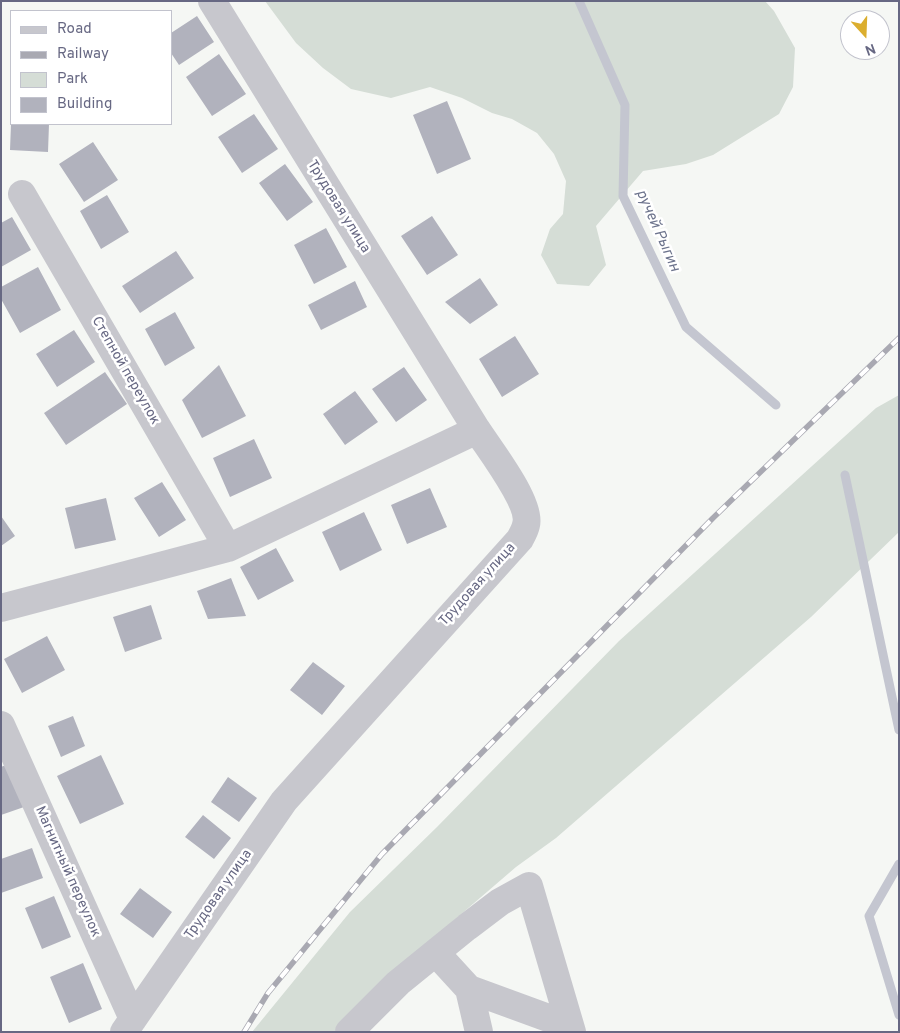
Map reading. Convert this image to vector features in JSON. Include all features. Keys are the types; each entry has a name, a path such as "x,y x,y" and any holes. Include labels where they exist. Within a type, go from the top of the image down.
{"street":[{"name":"Трудовая улица","path":"128,1026 284,801 520,539 527,524 524,504 212,1"},
{"name":"Степной переулок","path":"22,194 228,548"},
{"path":"1,608 228,548 477,430"},
{"name":"Магнитный переулок","path":"1,725 128,1026"},
{"path":"349,1032 398,983 500,902 529,886 571,1029"},
{"path":"436,953 469,989 571,1029"},
{"path":"469,989 479,1032"}],"green space":[{"path":"265,1 765,1 774,11 795,48 793,87 779,114 713,155 686,164 643,171 596,226 606,265 589,286 557,284 541,255 550,229 563,214 566,181 554,154 537,133 512,119 492,113 462,98 430,87 391,98 351,89 323,68 296,43"},
{"path":"899,395 899,532 811,617 556,838 516,867 395,971 334,1032 252,1032 350,912 437,827 619,641 876,408"}],"building":[{"path":"197,16 214,42 179,65 172,54 172,32"},
{"path":"219,54 246,94 212,116 186,77"},
{"path":"447,101 471,159 437,174 413,115"},
{"path":"254,114 278,149 242,173 218,137"},
{"path":"11,125 49,125 48,152 10,150"},
{"path":"93,142 118,180 84,202 59,164"},
{"path":"285,164 313,202 287,221 259,183"},
{"path":"107,195 129,232 101,249 80,211"},
{"path":"432,216 458,255 427,275 401,236"},
{"path":"12,217 31,250 1,267 1,223"},
{"path":"326,228 347,267 314,284 294,245"},
{"path":"176,251 194,278 140,313 122,286"},
{"path":"38,267 61,310 20,333 1,299 1,287"},
{"path":"480,278 498,305 470,324 445,302"},
{"path":"355,281 367,307 321,330 308,305"},
{"path":"175,312 195,348 165,366 145,329"},
{"path":"74,330 95,362 57,387 36,354"},
{"path":"515,336 539,374 502,397 479,359"},
{"path":"219,365 246,416 202,438 182,400"},
{"path":"404,367 427,400 396,422 372,389"},
{"path":"105,372 127,404 66,445 44,413"},
{"path":"355,391 378,422 345,445 323,414"},
{"path":"254,439 272,478 230,497 213,458"},
{"path":"162,482 186,520 159,537 134,498"},
{"path":"430,488 447,527 407,544 391,505"},
{"path":"106,498 116,540 75,549 65,508"},
{"path":"364,512 382,550 340,571 322,532"},
{"path":"1,516 15,536 1,546"},
{"path":"276,548 294,581 258,600 240,567"},
{"path":"231,578 246,616 208,619 197,591"},
{"path":"151,605 162,639 125,652 113,617"},
{"path":"47,636 65,670 22,693 4,659"},
{"path":"313,662 345,686 322,715 290,690"},
{"path":"73,716 85,746 61,757 48,726"},
{"path":"101,755 124,804 80,824 57,776"},
{"path":"8,764 24,807 1,815 1,767"},
{"path":"228,777 257,798 239,822 211,802"},
{"path":"203,815 231,838 214,859 185,837"},
{"path":"32,848 43,878 1,893 1,859"},
{"path":"140,888 172,912 153,938 120,914"},
{"path":"54,896 71,937 42,949 25,908"},
{"path":"83,963 102,1009 69,1023 50,977"}],"waterway":[{"name":"ручей Рыгин","path":"579,1 625,105 623,196 686,327 776,405"},
{"name":"ручей Рыгин","path":"845,475 899,730"},
{"name":"ручей Рыгин","path":"899,864 869,916 899,1015"}],"railway":[{"path":"244,1032 268,993 382,854 713,518 899,338"}]}
